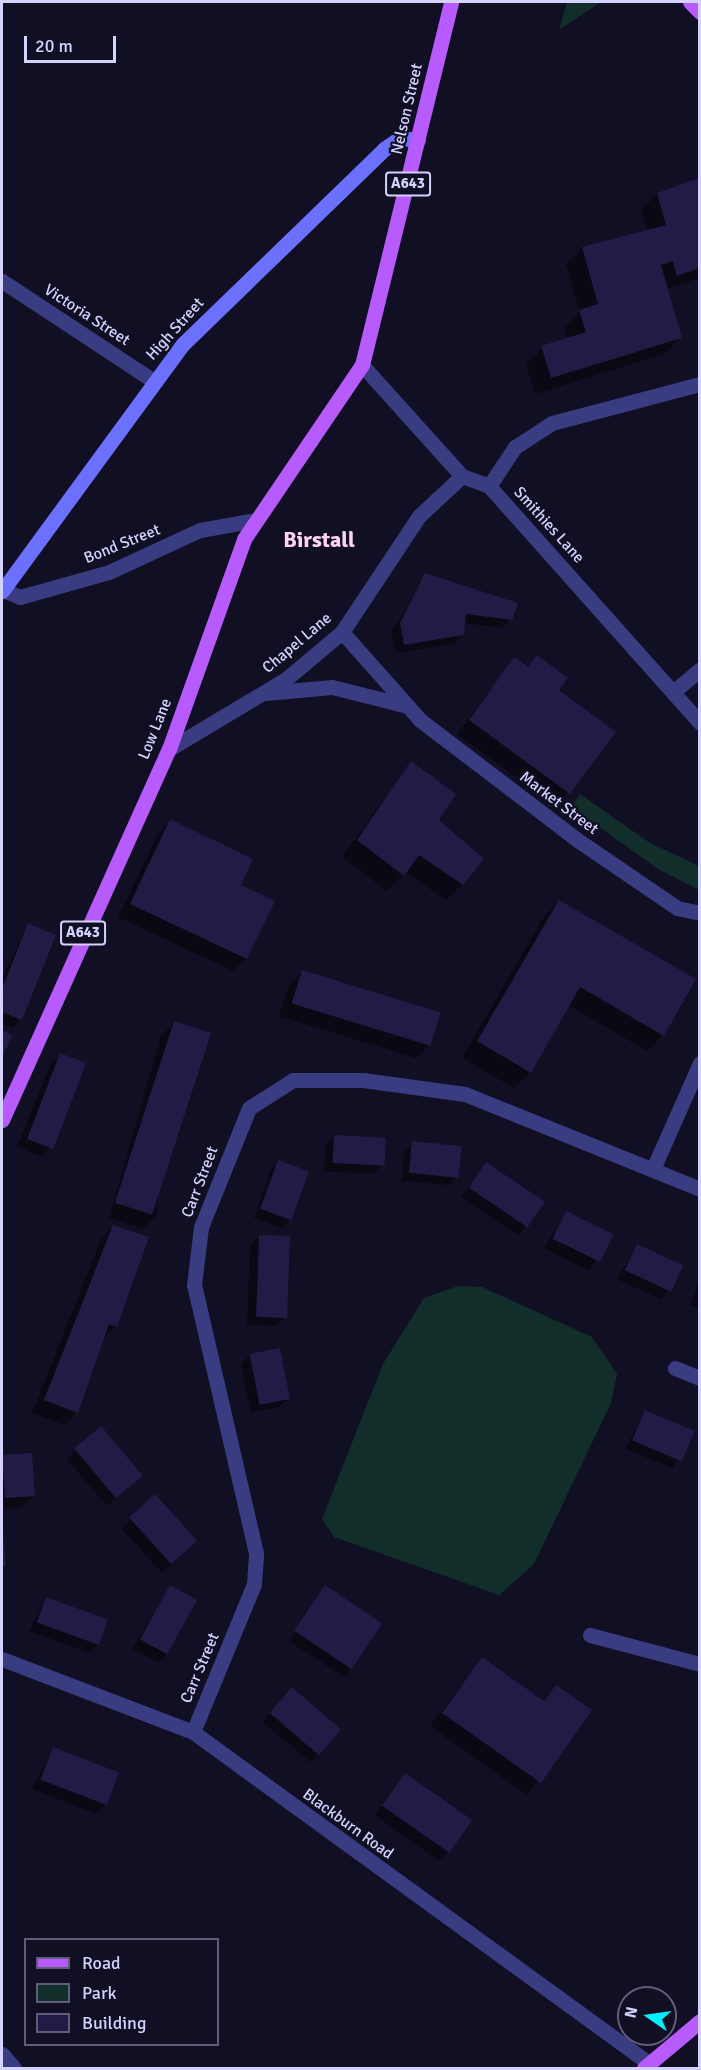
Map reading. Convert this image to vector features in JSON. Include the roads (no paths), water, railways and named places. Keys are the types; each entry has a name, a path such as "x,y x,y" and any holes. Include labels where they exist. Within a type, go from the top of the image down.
{"main road":[{"name":"Nelson Street","path":"362,365 451,2"},
{"path":"690,2 699,12"},
{"name":"High Street","path":"2,591 152,380 219,306 384,148 400,138 418,140"},
{"name":"Low Lane","path":"2,1120 169,748 244,539 362,365"},
{"path":"647,2066 699,2021"}],"street":[{"name":"Victoria Street","path":"2,280 152,380"},
{"name":"Smithies Lane","path":"362,365 462,476 489,486 699,723"},
{"path":"489,486 515,447 552,423 699,384"},
{"name":"Chapel Lane","path":"169,748 263,693 342,632 419,516 462,476"},
{"name":"Bond Street","path":"2,591 20,597 87,578 200,530 256,520"},
{"name":"Market Street","path":"342,632 407,706 576,839 677,908 699,914"},
{"path":"673,692 699,669"},
{"name":"Market Street","path":"263,693 332,687 407,706"},
{"path":"653,1169 699,1062"},
{"name":"Carr Street","path":"193,1732 254,1584 256,1552 194,1285 201,1227 249,1108 293,1080 363,1080 465,1094 699,1189"},
{"path":"675,1368 699,1378"},
{"path":"590,1635 699,1664"},
{"name":"Blackburn Road","path":"2,1659 193,1732 647,2066"},
{"path":"2,2054 14,2068"}],"district":[{"name":"Birstall","path":"319,540"}]}
